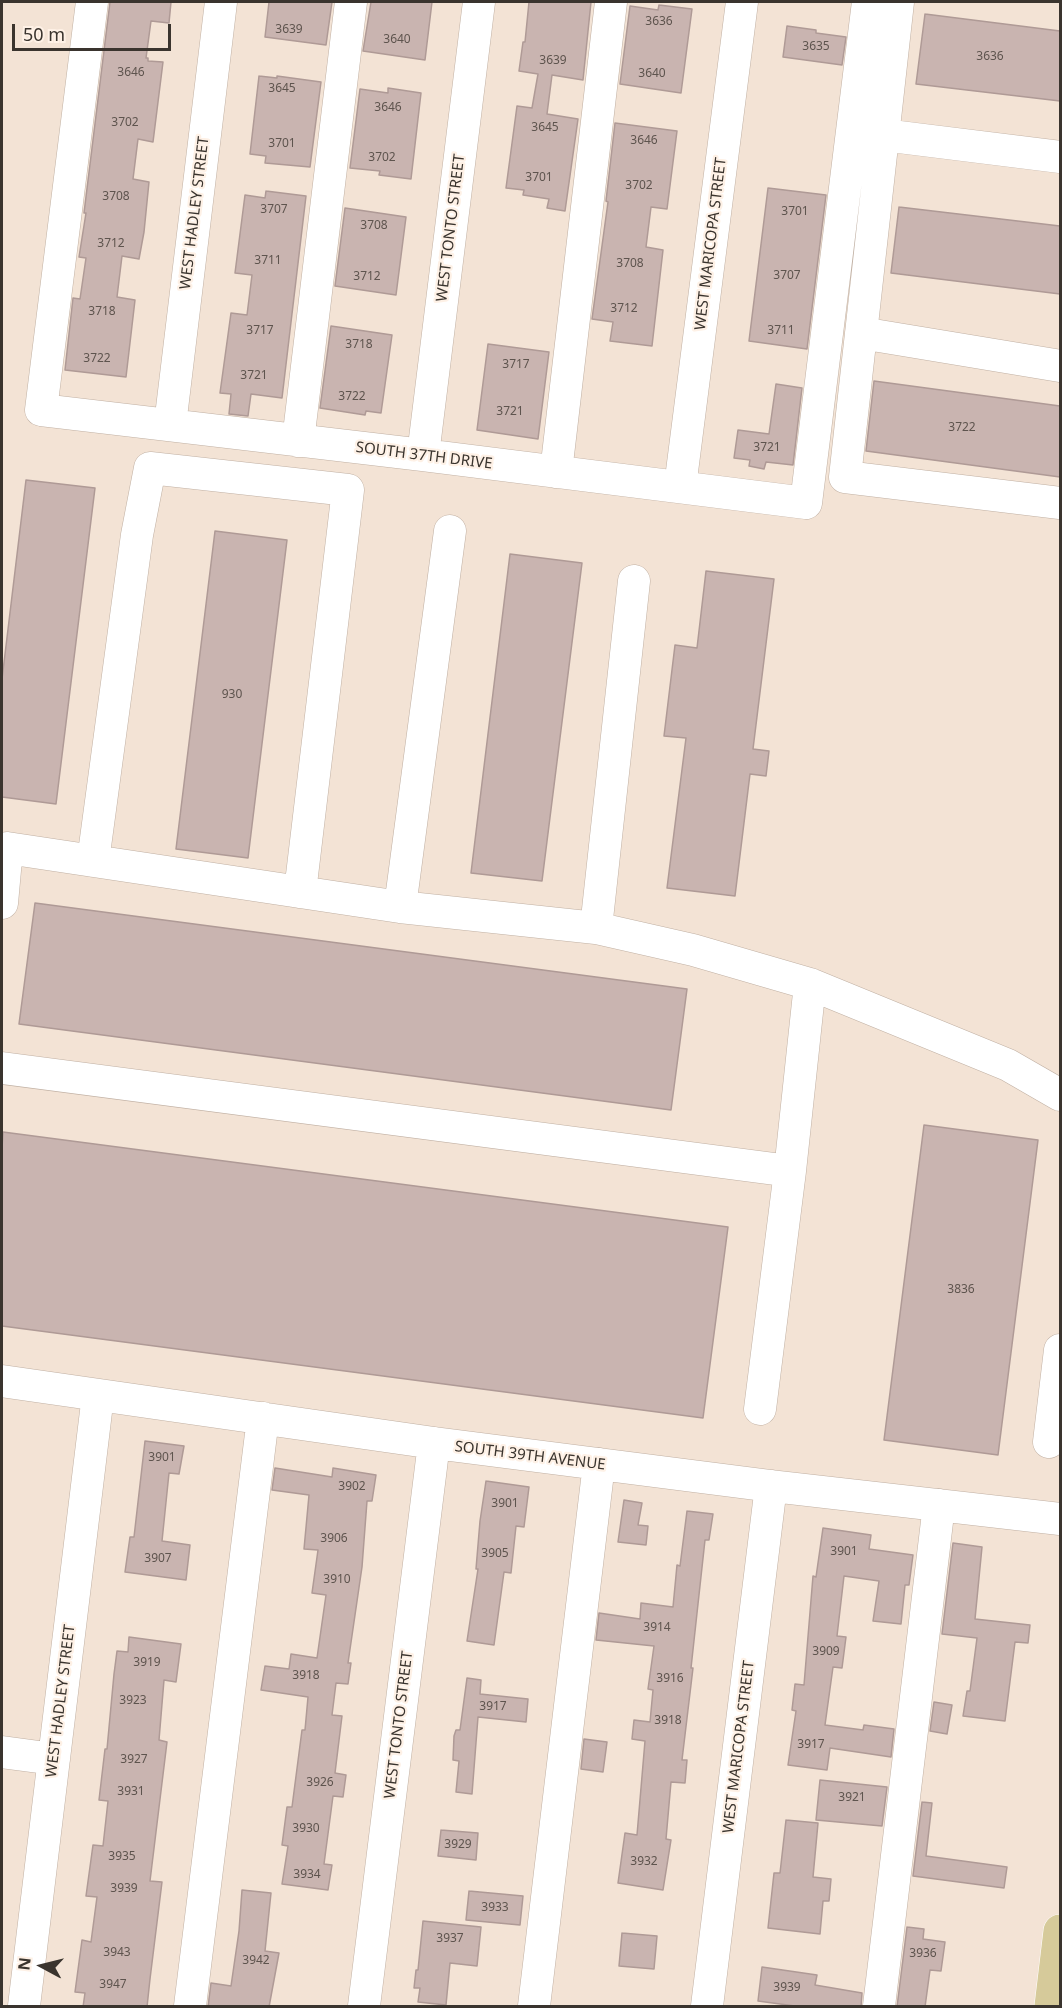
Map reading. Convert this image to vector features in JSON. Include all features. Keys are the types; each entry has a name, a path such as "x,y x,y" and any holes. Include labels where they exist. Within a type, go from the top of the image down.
{"main road":[{"path":"1051,2007 1060,1931"}],"street":[{"name":"SOUTH 37TH DRIVE","path":"92,2 40,410 423,454 806,503 868,2"},
{"name":"WEST HADLEY STREET","path":"170,425 220,2"},
{"path":"298,441 351,2"},
{"name":"WEST TONTO STREET","path":"423,454 479,2"},
{"path":"556,472 611,2"},
{"name":"WEST MARICOPA STREET","path":"680,487 742,2"},
{"path":"898,2 845,477 1060,503"},
{"path":"883,135 1060,157"},
{"path":"861,333 1060,366"},
{"path":"93,861 138,535 150,468 348,490 300,892"},
{"path":"400,907 450,531"},
{"path":"596,928 634,581"},
{"path":"2,903 7,848 400,907 596,928 693,950 810,984 1008,1065 1060,1095"},
{"path":"760,1409 790,1171 810,984"},
{"path":"2,1068 790,1171"},
{"path":"1049,1442 1060,1350"},
{"name":"SOUTH 39TH AVENUE","path":"2,1381 434,1443 771,1486 1060,1519"},
{"name":"WEST HADLEY STREET","path":"24,2007 98,1395"},
{"path":"190,2007 263,1418"},
{"name":"WEST TONTO STREET","path":"364,2007 434,1443"},
{"path":"534,2007 599,1464"},
{"name":"WEST MARICOPA STREET","path":"707,2007 771,1486"},
{"path":"879,2007 939,1505"},
{"path":"2,1752 54,1759"}],"building":[{"path":"110,2 171,2 169,23 151,21 146,58 148,61 163,62 153,142 138,139 133,179 149,182 144,232 139,259 122,256 117,297 135,300 126,377 65,370 73,298 80,299 86,258 79,257"},
{"path":"269,2 332,2 326,45 265,37"},
{"path":"371,2 432,2 425,60 363,51"},
{"path":"529,2 591,2 583,80 552,75 547,114 578,119 565,211 547,208 549,199 523,195 524,190 506,188 517,106 532,108 538,74 519,71"},
{"path":"659,5 692,9 681,93 620,84 630,6 658,10"},
{"path":"925,14 1060,31 1060,101 916,84"},
{"path":"787,26 846,37 842,65 783,57"},
{"path":"259,76 321,82 310,167 265,163 266,156 250,154"},
{"path":"388,88 421,93 411,179 379,175 380,171 350,168 360,89 388,93"},
{"path":"615,123 677,131 667,209 651,207 646,247 663,250 652,346 610,341 613,322 592,319 608,202 606,201"},
{"path":"768,188 826,195 807,349 749,341"},
{"path":"266,191 306,196 282,398 251,394 248,416 229,414 231,394 220,393 231,313 247,315 252,275 235,273 245,195 265,198"},
{"path":"899,207 1060,226 1060,294 891,273"},
{"path":"345,208 406,217 396,295 335,286"},
{"path":"331,326 392,335 381,413 366,411 365,415 320,408"},
{"path":"488,344 549,352 538,439 477,430"},
{"path":"874,381 1060,406 1060,477 866,451"},
{"path":"776,384 802,388 793,465 766,462 764,469 749,466 750,460 734,458 738,430 769,434"},
{"path":"26,480 95,488 56,804 2,797 2,679"},
{"path":"215,531 287,540 248,858 176,849"},
{"path":"510,554 582,563 542,881 471,873"},
{"path":"706,571 774,579 753,749 769,751 766,776 750,774 735,896 667,888 686,738 664,736 675,645 697,648"},
{"path":"35,903 687,989 671,1110 19,1024"},
{"path":"924,1125 1038,1140 998,1455 884,1440"},
{"path":"3,1132 728,1227 703,1418 2,1326"},
{"path":"145,1441 184,1446 179,1474 169,1473 162,1541 190,1545 186,1580 125,1572 130,1537 134,1537"},
{"path":"275,1468 332,1477 333,1468 376,1475 372,1501 367,1501 362,1567 348,1663 351,1663 348,1684 336,1683 332,1715 342,1716 335,1773 346,1775 343,1797 333,1796 324,1864 332,1865 328,1890 282,1884 288,1846 282,1845 287,1807 292,1807 308,1697 261,1690 265,1666 289,1669 291,1654 317,1658 326,1595 312,1593 318,1550 304,1549 309,1495 272,1490"},
{"path":"486,1481 529,1487 524,1527 516,1526 511,1573 504,1572 494,1645 467,1641 478,1569 476,1569 480,1521"},
{"path":"624,1500 642,1503 638,1525 648,1526 646,1545 618,1542"},
{"path":"687,1511 713,1514 709,1540 705,1540 691,1668 693,1668 682,1760 687,1760 685,1783 671,1782 666,1839 671,1840 663,1890 618,1883 625,1833 637,1835 645,1741 632,1739 634,1720 650,1722 653,1690 648,1689 654,1646 596,1640 599,1613 640,1619 641,1603 673,1607 677,1565 680,1566"},
{"path":"823,1528 871,1535 869,1549 913,1555 909,1585 905,1585 901,1624 873,1621 879,1581 844,1576 837,1636 846,1637 842,1668 833,1667 825,1725 863,1730 864,1725 894,1729 891,1757 830,1748 827,1770 788,1765 796,1711 792,1710 795,1684 804,1685 813,1576 816,1577"},
{"path":"953,1543 982,1547 975,1619 1030,1625 1028,1643 1015,1642 1005,1721 963,1716 967,1691 970,1691 977,1638 942,1634"},
{"path":"129,1637 181,1644 176,1682 164,1680 159,1740 167,1742 150,1881 162,1882 147,2007 83,2007 85,1993 75,1992 82,1940 91,1942 97,1897 86,1896 93,1845 103,1846 108,1801 99,1800 105,1749 107,1749 117,1651 128,1652"},
{"path":"467,1678 481,1680 480,1694 528,1699 526,1722 478,1717 472,1794 456,1792 459,1761 453,1760 454,1736 456,1730 460,1730"},
{"path":"934,1702 952,1705 947,1734 930,1731"},
{"path":"584,1739 607,1742 603,1772 581,1769"},
{"path":"820,1780 887,1787 882,1826 816,1820"},
{"path":"922,1802 932,1803 926,1856 1007,1867 1004,1888 913,1876"},
{"path":"786,1820 818,1823 813,1877 831,1879 829,1901 823,1901 820,1934 768,1928 774,1873 780,1873"},
{"path":"441,1830 478,1833 476,1860 438,1856"},
{"path":"242,1890 271,1893 265,1951 279,1953 269,2007 208,2007 211,1983 231,1986"},
{"path":"469,1891 523,1896 520,1925 466,1920"},
{"path":"423,1921 481,1927 477,1966 450,1963 446,2005 418,2002 420,1988 414,1988"},
{"path":"907,1927 924,1929 923,1939 945,1942 941,1971 930,1970 925,2007 897,2007"},
{"path":"622,1933 657,1936 654,1969 619,1966"},
{"path":"762,1967 817,1975 815,1985 862,1993 861,2007 802,2007 758,2001"}]}
